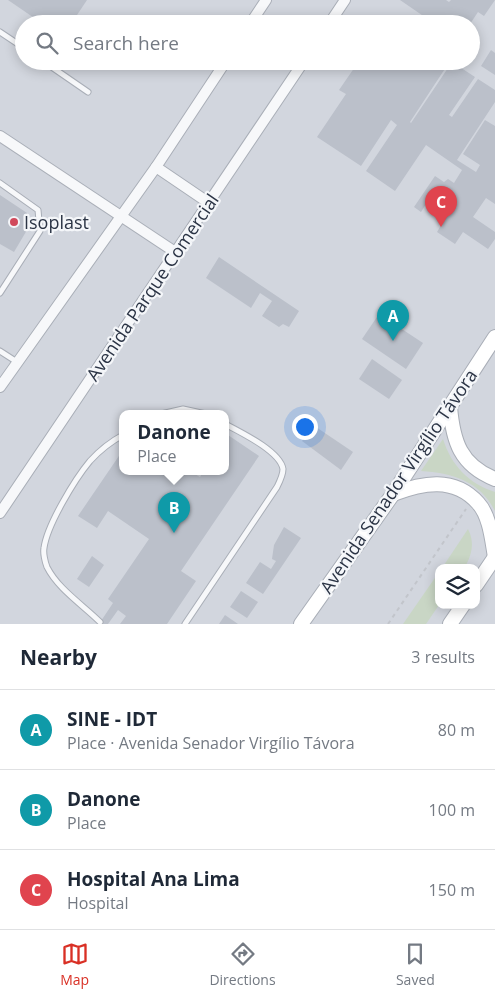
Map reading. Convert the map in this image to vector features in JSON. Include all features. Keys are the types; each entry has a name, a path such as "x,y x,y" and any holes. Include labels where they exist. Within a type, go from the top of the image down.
{"main road":[{"name":"Avenida Senador Virgílio Távora","path":"301,624 392,494 495,338"},
{"path":"450,407 457,446 471,465 495,479"},
{"path":"392,494 412,487 445,484 461,490 479,503 486,516 495,557 480,579"},
{"path":"450,624 460,609"}],"street":[{"path":"256,15 266,0"},
{"path":"335,15 345,0"},
{"path":"0,387 122,216 220,70"},
{"name":"Avenida Parque Comercial","path":"0,513 298,70"},
{"path":"0,136 174,252"},
{"path":"156,167 209,203"}],"lane":[{"path":"0,32 15,42"},
{"path":"56,70 88,92"},
{"path":"0,183 38,210 40,231 0,293"},
{"path":"0,351 16,362"},
{"path":"185,624 277,487 282,476 281,463 276,456 229,426"},
{"path":"100,622 59,583 47,566 44,550 48,530 78,476 108,443 119,437"}],"path":[{"path":"388,624 473,499"}],"shaded area":[{"path":"0,0 495,0 495,624 0,624"}],"green space":[{"path":"443,439 451,457 462,472 477,484 495,492 495,511 481,492 464,480 444,474 421,471"},
{"path":"468,529 472,549 466,564 445,564"},
{"path":"435,578 436,609 426,624 403,624"}],"building":[{"path":"8,0 87,0 77,15 30,15"},
{"path":"400,0 446,0 449,2 451,0 495,0 484,16 478,12 476,15 422,15"},
{"path":"491,50 495,53 495,75 481,66"},
{"path":"353,70 444,70 411,123 447,70 464,70 475,77 449,115 452,117 478,79 495,90 495,102 457,160 476,172 480,165 463,154 485,120 495,126 495,204 486,198 473,217 495,232 495,239 488,249 463,232 455,244 437,232 446,217 426,204 421,212 414,207 435,176 444,182 448,179 454,183 462,170 426,145 395,191 366,171 397,125 391,120 361,166 317,137 346,94 339,90"},
{"name":"Isoplast","path":"0,195 27,213 27,230 14,252 0,244"},
{"path":"219,257 299,311 289,327 283,324 279,327 262,316 272,301 260,293 251,308 206,278"},
{"path":"379,314 423,343 406,369 362,339"},
{"path":"372,359 402,380 389,399 359,379"},
{"path":"313,425 353,452 341,470 302,441"},
{"path":"229,436 259,456 181,571 196,581 167,624 120,624 126,616 118,610 108,624 99,624 113,603 108,599 149,539 108,511 97,528 78,516 119,456 119,475 196,475 200,477 201,475 229,475"},
{"path":"284,527 301,538 263,594 246,583 260,562 271,569 276,561 272,559 274,545"},
{"path":"92,556 104,565 89,587 77,579"},
{"path":"241,591 258,602 247,618 230,607"},
{"path":"225,615 238,624 219,624"}],"place":[{"name":"Isoplast","path":"14,222"},
{"name":"Hospital Ana Lima","path":"441,227"},
{"name":"SINE - IDT","path":"393,341"},
{"name":"Danone","path":"174,533"}]}
